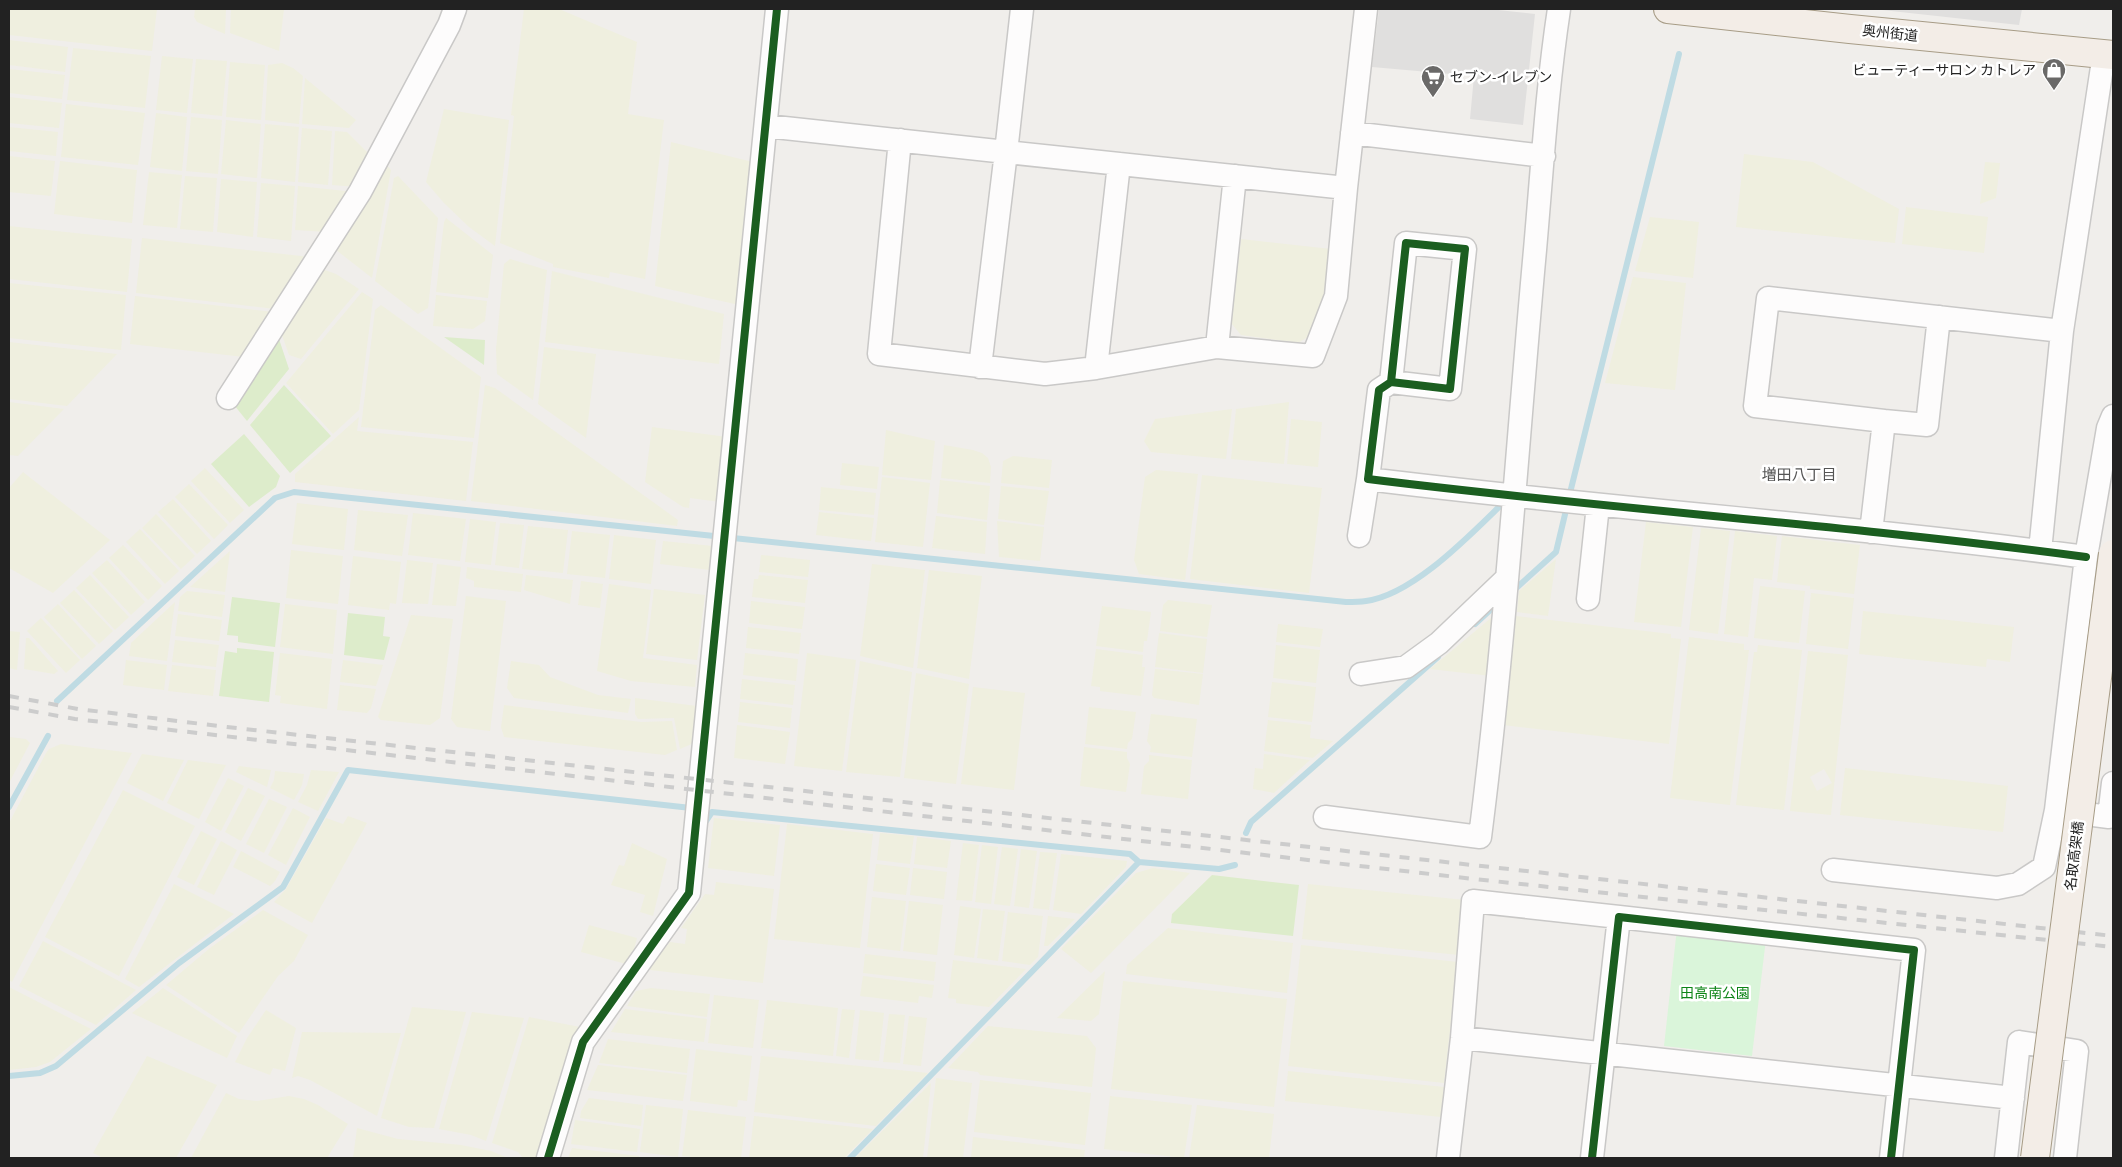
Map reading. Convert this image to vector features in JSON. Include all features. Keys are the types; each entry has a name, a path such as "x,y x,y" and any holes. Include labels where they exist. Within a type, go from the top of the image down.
{"main road":[{"name":"奥州街道","path":"1675,9 2109,55"},
{"name":"名取高架橋","path":"2035,1158 2113,554"}],"street":[{"path":"228,398 360,192 456,9"},
{"path":"548,1158 583,1042 688,893 777,9"},
{"path":"980,367 1022,9"},
{"path":"900,140 880,354 1045,374 1096,368 1217,347 1313,356 1336,296 1366,9"},
{"path":"1325,817 1480,837 1506,592 1544,156 1559,9"},
{"path":"2040,551 2062,331 2109,55"},
{"path":"766,126 1346,188"},
{"path":"1352,133 1544,156"},
{"path":"1096,368 1119,164"},
{"path":"1217,347 1235,176"},
{"path":"1359,536 1379,390 1392,382 1450,389 1465,249 1406,243 1392,382"},
{"path":"1939,317 1928,426 1755,406 1768,298 1939,317 2062,331"},
{"path":"1833,870 1997,888 2018,884 2044,867 2056,810 2086,558 2108,428 2113,416"},
{"path":"1871,532 1884,421"},
{"path":"1368,479 1513,497 1871,532 2086,558"},
{"path":"1588,600 1598,505"},
{"path":"1361,674 1406,667 1506,592"},
{"path":"2056,810 2109,817 2113,783"},
{"path":"1448,1158 1462,1038 1472,901 1914,950 1891,1158"},
{"path":"1592,1158 1619,917"},
{"path":"1462,1038 2013,1098"},
{"path":"2006,1158 2019,1042 2077,1051 2064,1158"}],"green space":[{"path":"9,9 157,9 152,51 9,35"},
{"path":"195,9 226,9 225,34 197,22 194,17"},
{"path":"231,9 284,9 279,51 230,33"},
{"path":"524,9 559,9 637,42 628,114 664,120 645,279 610,272 609,278 553,267 553,264 500,243 514,116 511,115"},
{"path":"9,40 68,47 65,72 9,65"},
{"path":"73,48 151,56 145,108 67,100"},
{"path":"162,56 193,59 187,113 156,110"},
{"path":"196,59 227,61 222,116 191,113"},
{"path":"230,62 265,65 261,120 226,117"},
{"path":"282,63 293,68 303,76 299,124 265,120 268,65"},
{"path":"9,69 65,75 62,99 9,93"},
{"path":"305,78 356,120 349,128 302,124"},
{"path":"9,97 62,103 59,128 9,123"},
{"path":"66,104 145,113 138,165 61,157"},
{"path":"444,109 509,120 495,246 469,227 426,182"},
{"path":"156,113 187,117 182,171 150,167"},
{"path":"191,117 222,120 218,174 186,171"},
{"path":"226,120 261,124 257,178 221,174"},
{"path":"265,124 299,127 295,182 261,178"},
{"path":"9,127 58,132 56,156 9,151"},
{"path":"302,128 332,131 328,185 298,182"},
{"path":"335,131 347,132 373,158 357,187 332,185"},
{"path":"671,142 753,162 739,305 655,286"},
{"path":"1744,154 1813,162 1899,209 1895,243 1736,227"},
{"path":"9,156 55,161 51,196 9,192"},
{"path":"60,161 137,170 132,223 54,214"},
{"path":"384,162 391,170 372,278 331,246"},
{"path":"1985,162 2000,163 1996,198 1980,204"},
{"path":"149,172 182,175 177,228 143,225"},
{"path":"185,176 217,178 213,232 180,229"},
{"path":"398,176 438,218 428,308 418,314 375,281 394,178"},
{"path":"221,179 257,182 253,237 217,232"},
{"path":"261,183 295,186 291,241 257,237"},
{"path":"298,186 355,192 326,232 295,230"},
{"path":"1906,207 1988,217 1984,253 1902,244"},
{"path":"1650,217 1699,222 1693,278 1635,271"},
{"path":"446,218 493,255 488,298 436,292"},
{"path":"9,226 132,239 127,292 9,279"},
{"path":"142,238 310,257 275,309 136,293"},
{"path":"1241,239 1331,249 1324,302 1313,334 1298,343 1241,335 1231,323"},
{"path":"510,259 547,270 533,400 497,374 496,349 504,264"},
{"path":"322,269 336,274 359,289 301,359 289,355 282,335"},
{"path":"552,271 724,314 719,364 545,342"},
{"path":"1633,277 1686,283 1675,390 1605,383"},
{"path":"9,283 126,295 121,350 9,338"},
{"path":"362,292 373,299 359,410 333,434 286,383"},
{"path":"436,295 487,301 485,321 473,329 433,326"},
{"path":"135,296 273,312 244,357 130,344"},
{"path":"381,305 481,377 474,438 361,427 375,310"},
{"path":"444,337 485,340 484,365"},
{"path":"279,339 289,369 247,421 234,405"},
{"path":"9,342 117,354 67,406 9,399"},
{"path":"544,347 596,354 586,438 538,404"},
{"path":"284,385 331,436 290,473 250,425"},
{"path":"485,385 495,388 678,520 677,526 471,501"},
{"path":"9,402 64,409 18,456 9,455"},
{"path":"1289,402 1284,464 1231,459 1236,409"},
{"path":"1232,409 1226,459 1151,452 1144,441 1155,419"},
{"path":"359,417 357,431 473,442 466,501 295,482 295,474"},
{"path":"1291,419 1322,422 1318,467 1287,464"},
{"path":"652,427 727,437 720,502 690,498 689,508 683,507 645,482"},
{"path":"886,430 935,441 931,480 882,475"},
{"path":"244,434 280,476 276,487 249,507 211,464"},
{"path":"944,445 982,453 988,458 991,467 990,483 941,478"},
{"path":"1013,456 1052,460 1049,488 1001,483 1003,461"},
{"path":"842,463 879,467 877,489 840,485"},
{"path":"205,468 244,510 230,523 191,481"},
{"path":"1156,470 1198,474 1185,580 1139,574 1134,560 1145,477"},
{"path":"23,472 110,540 53,593 9,568 9,488"},
{"path":"1202,475 1322,488 1309,593 1190,579"},
{"path":"882,477 930,483 923,547 875,542"},
{"path":"940,480 990,486 987,520 937,513"},
{"path":"189,484 228,525 214,539 175,497"},
{"path":"1001,486 1049,491 1044,525 998,519"},
{"path":"821,487 876,493 874,515 819,510"},
{"path":"173,499 211,541 197,554 158,512"},
{"path":"297,503 348,509 344,550 292,544"},
{"path":"358,510 408,515 402,556 354,550"},
{"path":"819,512 874,518 871,541 816,535"},
{"path":"413,513 466,519 460,561 408,555"},
{"path":"156,514 195,556 181,569 142,528"},
{"path":"936,516 987,522 985,554 932,548"},
{"path":"470,519 496,522 491,565 465,562"},
{"path":"997,521 1044,527 1040,561 999,557"},
{"path":"1646,522 1693,527 1681,627 1634,622"},
{"path":"500,523 524,525 519,568 495,565"},
{"path":"528,526 568,530 563,573 522,569"},
{"path":"1701,528 1730,531 1718,634 1689,630"},
{"path":"140,529 179,571 165,584 126,542"},
{"path":"572,531 610,535 605,578 567,574"},
{"path":"1735,531 1777,536 1772,580 1754,578 1748,637 1724,634"},
{"path":"614,535 656,540 651,584 609,579"},
{"path":"1782,536 1860,545 1854,594 1810,589 1810,586 1777,582"},
{"path":"663,541 713,546 710,570 660,564"},
{"path":"123,545 162,586 148,600 109,558"},
{"path":"291,550 343,556 338,604 286,598"},
{"path":"230,551 225,592 190,587"},
{"path":"761,555 810,560 808,577 759,572"},
{"path":"353,556 401,562 396,604 390,603 389,610 348,605"},
{"path":"1556,559 1548,616 1517,612 1519,591"},
{"path":"107,560 145,602 131,615 92,573"},
{"path":"407,560 433,563 428,604 402,603"},
{"path":"437,564 461,567 456,606 432,605"},
{"path":"872,564 925,570 913,668 860,656"},
{"path":"467,567 523,574 521,592 474,587 474,581 466,578"},
{"path":"929,570 982,576 969,679 917,668"},
{"path":"90,575 129,617 115,630 76,588"},
{"path":"526,575 573,580 570,604 524,590"},
{"path":"759,575 808,580 805,603 752,597 754,579 758,579"},
{"path":"581,581 603,584 600,608 578,605"},
{"path":"609,584 651,590 643,658 697,665 695,687 631,681 597,671"},
{"path":"1760,586 1805,591 1799,643 1754,638"},
{"path":"654,589 705,595 697,660 646,654"},
{"path":"74,590 113,631 99,644 60,603"},
{"path":"187,591 225,595 222,617 178,611 180,597"},
{"path":"1811,593 1854,598 1848,649 1806,644"},
{"path":"466,596 506,601 490,731 457,727 451,719"},
{"path":"232,597 280,603 275,647 238,642 238,636 227,635"},
{"path":"1168,600 1212,605 1207,637 1160,631 1163,605"},
{"path":"751,601 805,607 802,629 749,623"},
{"path":"175,602 167,661 129,656 131,643"},
{"path":"58,604 96,646 82,659 44,617"},
{"path":"285,604 337,610 333,654 280,647"},
{"path":"1102,606 1151,612 1147,641 1144,641 1143,652 1096,646"},
{"path":"1863,611 2014,627 2010,662 1987,659 1986,667 1859,654"},
{"path":"1498,612 1491,676 1430,669"},
{"path":"348,613 385,617 383,636 390,637 384,660 344,655"},
{"path":"178,614 222,620 219,641 175,636"},
{"path":"411,615 453,619 440,718 430,725 381,720 378,717"},
{"path":"1516,616 1671,634 1671,638 1681,639 1669,744 1503,725"},
{"path":"41,618 80,660 66,673 27,631"},
{"path":"1278,624 1323,629 1320,647 1276,642"},
{"path":"748,627 801,633 799,654 746,648"},
{"path":"9,631 20,632 17,670 9,668"},
{"path":"1159,633 1207,639 1203,673 1155,667"},
{"path":"1689,637 1744,644 1744,650 1749,650 1730,805 1670,798"},
{"path":"26,638 29,638 58,671 54,674 24,669"},
{"path":"175,640 219,645 216,667 172,662"},
{"path":"1276,645 1320,650 1316,683 1273,678"},
{"path":"1758,645 1802,650 1784,810 1736,805 1754,652 1757,652"},
{"path":"237,648 274,652 269,702 219,696 225,651 237,653"},
{"path":"1096,649 1143,655 1142,667 1145,667 1141,696 1100,691 1100,687 1091,686"},
{"path":"1808,651 1848,655 1831,815 1790,811","holes":["1824,769 1832,783 1817,791 1810,777"]},
{"path":"280,653 332,659 327,709 280,703 281,696 275,695"},
{"path":"745,653 798,659 796,681 743,675"},
{"path":"807,653 856,660 842,771 794,766"},
{"path":"126,660 167,665 164,690 123,685"},
{"path":"343,660 383,665 376,686 340,682"},
{"path":"511,661 539,665 550,677 598,695 631,699 628,713 514,698 507,688"},
{"path":"860,661 912,672 900,777 846,772"},
{"path":"172,665 216,670 213,696 168,691"},
{"path":"1155,669 1203,674 1199,705 1154,698 1152,695"},
{"path":"916,673 969,684 956,784 904,778"},
{"path":"742,679 795,685 793,705 740,699"},
{"path":"1272,682 1316,687 1312,722 1268,717"},
{"path":"340,685 376,689 371,708 367,713 337,710"},
{"path":"973,687 1025,693 1014,790 961,784"},
{"path":"635,698 697,706 694,743 680,749 674,718 638,719 635,714"},
{"path":"740,702 792,708 790,728 738,722"},
{"path":"504,705 641,722 672,721 677,750 665,755 504,737 501,727"},
{"path":"1089,707 1136,712 1132,739 1128,743 1127,749 1085,744"},
{"path":"1151,714 1197,719 1192,757 1150,752 1151,747 1147,741"},
{"path":"1268,720 1311,725 1310,738 1333,741 1313,758 1264,751"},
{"path":"737,725 790,732 785,764 734,758"},
{"path":"9,737 26,739 30,743 9,783"},
{"path":"61,744 132,753 12,982 9,980 9,823 46,753 49,749"},
{"path":"1084,747 1127,752 1130,764 1126,792 1080,786"},
{"path":"142,754 184,760 163,801 127,783"},
{"path":"1264,754 1310,760 1274,793 1253,789 1255,768 1263,769"},
{"path":"1149,755 1192,760 1188,799 1141,794 1144,766 1149,761"},
{"path":"188,760 226,765 199,819 167,803"},
{"path":"239,766 271,770 267,787 236,772"},
{"path":"1845,768 2008,786 2003,832 1840,815"},
{"path":"311,770 339,772 318,811 298,802 307,785"},
{"path":"275,771 304,774 302,785 294,800 270,788 274,780"},
{"path":"228,778 244,786 221,831 205,822"},
{"path":"248,788 265,796 241,841 225,832"},
{"path":"123,790 195,826 119,976 45,937"},
{"path":"269,799 287,807 264,853 246,844"},
{"path":"293,808 310,817 286,865 268,855"},
{"path":"348,816 367,823 312,923 274,902 286,889 326,818 343,824"},
{"path":"714,818 780,825 774,876 708,868"},
{"path":"787,824 873,834 860,948 774,939"},
{"path":"201,831 217,839 194,885 177,877"},
{"path":"880,833 914,836 910,864 877,860"},
{"path":"917,837 951,841 947,868 914,864"},
{"path":"221,841 237,850 214,895 197,887"},
{"path":"632,843 667,859 653,916 640,912 645,895 611,885 619,865 624,866"},
{"path":"963,843 979,845 972,901 956,900"},
{"path":"982,845 998,847 991,904 975,902"},
{"path":"1002,847 1018,849 1010,906 994,904"},
{"path":"1021,849 1037,851 1029,908 1014,906"},
{"path":"241,851 280,872 270,886 233,867"},
{"path":"1040,852 1057,853 1049,910 1033,908"},
{"path":"1061,854 1127,861 1126,867 1081,914 1053,910"},
{"path":"876,864 910,868 906,895 873,891"},
{"path":"913,868 947,872 944,899 910,895"},
{"path":"1153,868 1190,873 1091,973 1061,949 1136,873"},
{"path":"1212,875 1299,885 1293,936 1171,923 1172,914"},
{"path":"716,882 774,889 763,983 650,970 651,966 670,942 685,944 687,929 681,928 705,894 714,895"},
{"path":"174,884 234,914 139,987 125,979"},
{"path":"1308,884 1465,900 1459,955 1302,939"},
{"path":"872,897 906,901 900,951 867,947"},
{"path":"909,901 943,905 937,955 903,951"},
{"path":"960,906 981,909 974,958 954,955"},
{"path":"983,909 1005,911 998,961 977,958"},
{"path":"263,910 308,935 294,961 278,976 239,1033 166,985 210,948"},
{"path":"1008,912 1043,916 1038,957 1030,965 1002,961"},
{"path":"1048,916 1075,919 1048,946 1044,946"},
{"path":"589,925 637,938 630,965 581,952"},
{"path":"1168,928 1293,943 1287,993 1126,974 1127,965"},
{"name":"田高南公園","path":"1677,928 1766,939 1752,1056 1664,1046"},
{"path":"43,941 136,990 96,1025 19,986"},
{"path":"1301,945 1458,962 1444,1083 1288,1066"},
{"path":"865,954 936,962 934,981 863,973"},
{"path":"953,960 1026,969 989,1007 956,1003 956,999 948,998"},
{"path":"1105,971 1099,1014 1091,1021 1057,1018"},
{"path":"863,976 934,985 932,998 919,996 918,1003 860,996"},
{"path":"1123,981 1287,999 1274,1107 1111,1089"},
{"path":"9,987 91,1029 50,1062 36,1067 9,1070"},
{"path":"163,988 237,1036 227,1058 132,1013"},
{"path":"651,988 710,994 707,1017 627,1006 636,991"},
{"path":"714,995 759,1000 753,1048 708,1043"},
{"path":"767,1000 838,1008 833,1056 761,1048"},
{"path":"412,1007 466,1012 434,1128 409,1127 381,1118"},
{"path":"625,1009 707,1019 704,1042 611,1032"},
{"path":"842,1009 855,1010 849,1058 836,1056"},
{"path":"266,1010 296,1028 285,1071 273,1068 270,1075 235,1062 247,1038"},
{"path":"860,1010 884,1013 879,1061 855,1059"},
{"path":"472,1012 524,1018 486,1141 471,1135 439,1129"},
{"path":"889,1014 905,1015 900,1063 883,1062"},
{"path":"909,1016 927,1018 921,1066 903,1064"},
{"path":"529,1017 580,1027 539,1158 523,1158 518,1152 492,1143"},
{"path":"988,1026 1087,1036 1096,1048 1092,1087 980,1075 978,1072 948,1068"},
{"path":"302,1032 401,1033 377,1116 310,1080 298,1076 292,1078"},
{"path":"608,1039 690,1049 687,1073 599,1063"},
{"path":"696,1049 752,1056 747,1101 738,1100 737,1107 690,1101"},
{"path":"147,1056 217,1085 176,1158 103,1158 93,1153"},
{"path":"761,1056 928,1073 876,1126 754,1112"},
{"path":"598,1065 687,1075 683,1101 587,1090"},
{"path":"1288,1071 1444,1087 1441,1117 1285,1101"},
{"path":"936,1078 972,1083 963,1158 927,1158"},
{"path":"980,1080 1091,1093 1085,1145 974,1132"},
{"path":"931,1083 923,1158 855,1158"},
{"path":"226,1093 239,1099 257,1101 289,1096 304,1099 318,1105 348,1124 327,1158 191,1158"},
{"path":"1110,1096 1192,1105 1184,1158 1104,1149"},
{"path":"589,1098 643,1105 641,1126 580,1118 581,1111"},
{"path":"646,1105 683,1109 678,1157 640,1152"},
{"path":"1197,1105 1274,1114 1269,1158 1189,1158"},
{"path":"688,1110 746,1117 741,1158 682,1156"},
{"path":"754,1116 873,1129 844,1158 749,1158"},
{"path":"575,1120 640,1129 637,1152 571,1144"},
{"path":"357,1128 398,1139 461,1145 491,1151 508,1158 353,1158"},
{"path":"973,1137 1085,1150 1084,1158 971,1158"},
{"path":"572,1148 639,1156 639,1158 568,1158"}],"shaded area":[{"path":"1379,9 1489,9 1535,14 1523,125 1470,119 1474,76 1372,67"},
{"path":"1873,9 2022,9 2019,25"}],"waterway":[{"path":"1569,497 1679,54"},
{"path":"57,701 275,498 294,492 1346,602 1366,601 1384,597 1420,577 1455,549 1499,507"},
{"path":"1513,591 1556,552 1567,506"},
{"path":"1475,624 1499,602"},
{"path":"1246,833 1251,822 1438,657"},
{"path":"9,807 48,736"},
{"path":"9,1076 40,1073 56,1066 179,963 283,887 348,770 691,808 691,812"},
{"path":"706,821 712,812 1130,854 1139,862"},
{"path":"850,1158 1139,862 1219,869 1235,865"}],"railway":[{"path":"9,696 78,709 227,727 2113,936"},
{"path":"9,707 75,719 1474,879 2113,947"}],"cycle path":[{"path":"548,1158 583,1042 689,893 777,9"},
{"path":"1391,382 1450,389 1465,249 1406,243 1391,382 1379,390 1368,479 1907,536 2086,557"},
{"path":"1592,1158 1619,917 1914,950 1891,1158"}],"place":[{"name":"ビューティーサロン カトレア","path":"2054,91"},
{"name":"セブン-イレブン","path":"1433,98"}],"district":[{"name":"増田八丁目","path":"1799,475"}]}
